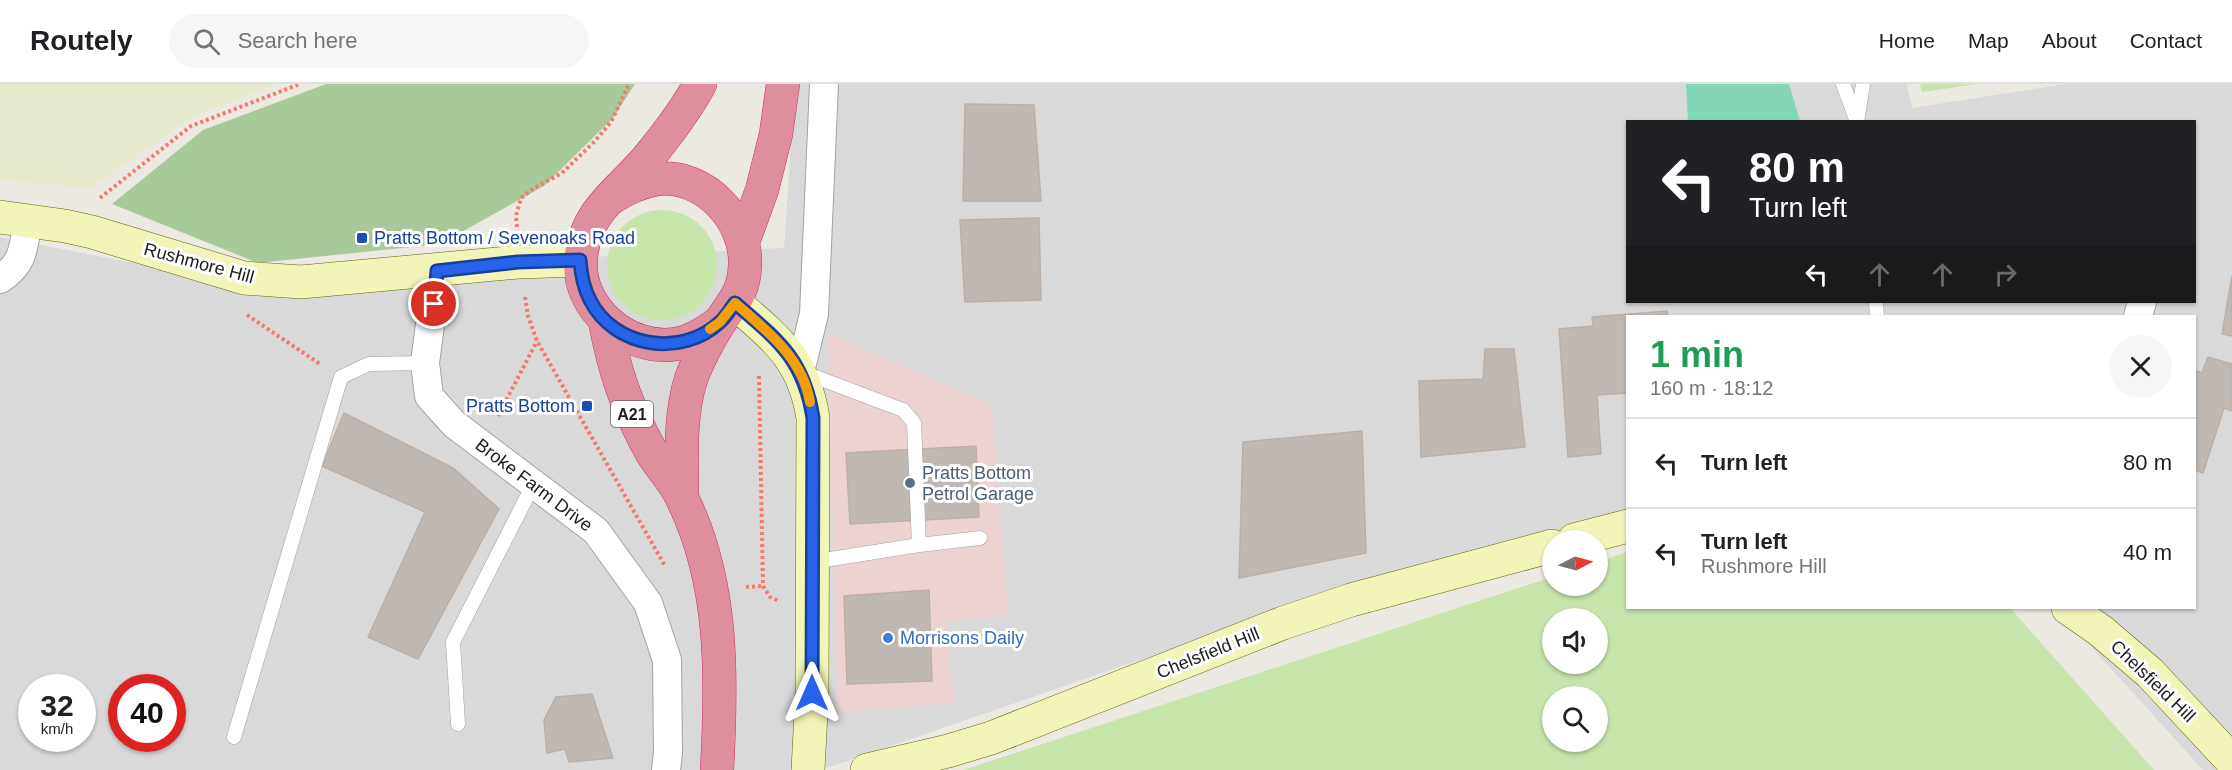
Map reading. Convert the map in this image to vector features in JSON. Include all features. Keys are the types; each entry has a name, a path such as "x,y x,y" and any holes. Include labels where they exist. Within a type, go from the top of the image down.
{"highway":[{"path":"608,200 632,185 660,179 688,183 712,196 732,217 743,243 745,263 743,284 727,313 700,336 675,344 650,344 626,336 605,321 590,301 582,278 580,260 585,233 594,215 670,132 700,84"},
{"path":"743,243 762,190 774,145 783,84"},
{"name":"A21","path":"682,497 684,409 691,378 727,313"},
{"name":"A21","path":"605,321 613,362 629,407 652,453 682,497 704,556 716,615 720,676 717,770"}],"street":[{"path":"800,372 814,314 824,84"},
{"name":"Rushmore Hill","path":"14,219 92,232 244,278 301,282 518,262 580,260"},
{"path":"0,279 13,270 21,256 14,219"},
{"name":"Broke Farm Drive","path":"437,271 425,363 429,396 454,423 596,531 648,603 668,660 666,770"},
{"path":"727,313 784,348 800,372 809,394 813,418 812,693 808,770"},
{"path":"1608,531 1626,527"},
{"name":"Chelsfield Hill","path":"867,770 948,751 991,738 1283,623 1351,600 1542,549"},
{"name":"Chelsfield Hill","path":"2069,609 2102,631 2150,673 2232,761"}],"lane":[{"path":"1843,84 1857,120"},
{"path":"1857,120 1863,84"},
{"path":"234,737 341,377 369,364 425,363"},
{"path":"800,372 903,410 914,423 919,545"},
{"path":"458,724 453,642 533,485"},
{"path":"812,562 980,538"}],"path":[{"path":"92,232 101,198 191,126 300,84"},
{"path":"516,216 522,198 534,188 562,173 612,122 629,84"},
{"path":"244,278 241,311 341,377"},
{"path":"524,288 528,316 537,341 667,570"},
{"path":"483,446 537,341"},
{"path":"746,587 763,586 759,368"}],"shaded area":[{"path":"795,84 1907,84 1912,108 2066,84 2232,84 2232,770 2203,770 2057,609 2196,609 2196,315 1626,315 1626,517 1572,530 1542,530 1542,537 1395,572 821,770 0,770 0,237 268,289 524,260 784,248"},
{"path":"828,333 992,405 1008,615 946,622 954,703 838,713"}],"green space":[{"path":"0,84 276,84 192,117 90,188 0,180"},
{"path":"326,84 635,84 613,118 544,186 440,244 258,263 112,204 203,130"},
{"path":"1686,84 1789,84 1800,120 1688,120"},
{"path":"1920,84 1978,84 1922,92"},
{"path":"662,210 683,214 701,226 713,244 717,265 713,286 701,304 683,316 662,320 641,316 623,304 611,286 607,265 611,244 623,226 641,214"},
{"path":"1626,552 1626,609 2011,609 2154,770 963,770 1542,580 1542,596 1608,596 1608,559"}],"building":[{"path":"965,104 1034,105 1041,201 963,201"},
{"path":"1039,218 1041,300 965,302 960,220"},
{"path":"2232,276 2232,336 2222,334"},
{"path":"1667,311 1668,315 1626,315 1626,393 1597,395 1601,454 1568,457 1559,329 1593,326 1592,317"},
{"path":"1485,349 1514,349 1525,447 1421,457 1419,381 1483,379"},
{"path":"2208,357 2232,364 2232,411 2224,408 2203,473 2196,471 2196,371 2202,373"},
{"path":"344,413 453,468 499,509 418,659 368,637 425,512 322,466"},
{"path":"1362,431 1366,553 1239,578 1243,442"},
{"path":"976,446 979,517 850,524 846,453"},
{"name":"Morrisons Daily","path":"929,590 932,681 847,684 844,596"},
{"path":"592,694 613,758 569,762 565,749 547,753 544,720 556,697"}],"slow traffic":[{"path":"710,329 720,322 735,303 784,348 800,372 810,402"}],"place":[{"name":"Pratts Bottom / Sevenoaks Road","path":"362,238"},
{"name":"Pratts Bottom","path":"587,406"},
{"name":"Pratts Bottom Petrol Garage","path":"910,483"},
{"name":"Morrisons Daily","path":"888,638"}],"route":[{"path":"434,304 437,271 518,262 580,260 582,278 590,301 605,321 626,336 650,344 675,344 700,336 720,322 735,303 784,348 800,372 809,394 813,418 812,693"}]}
